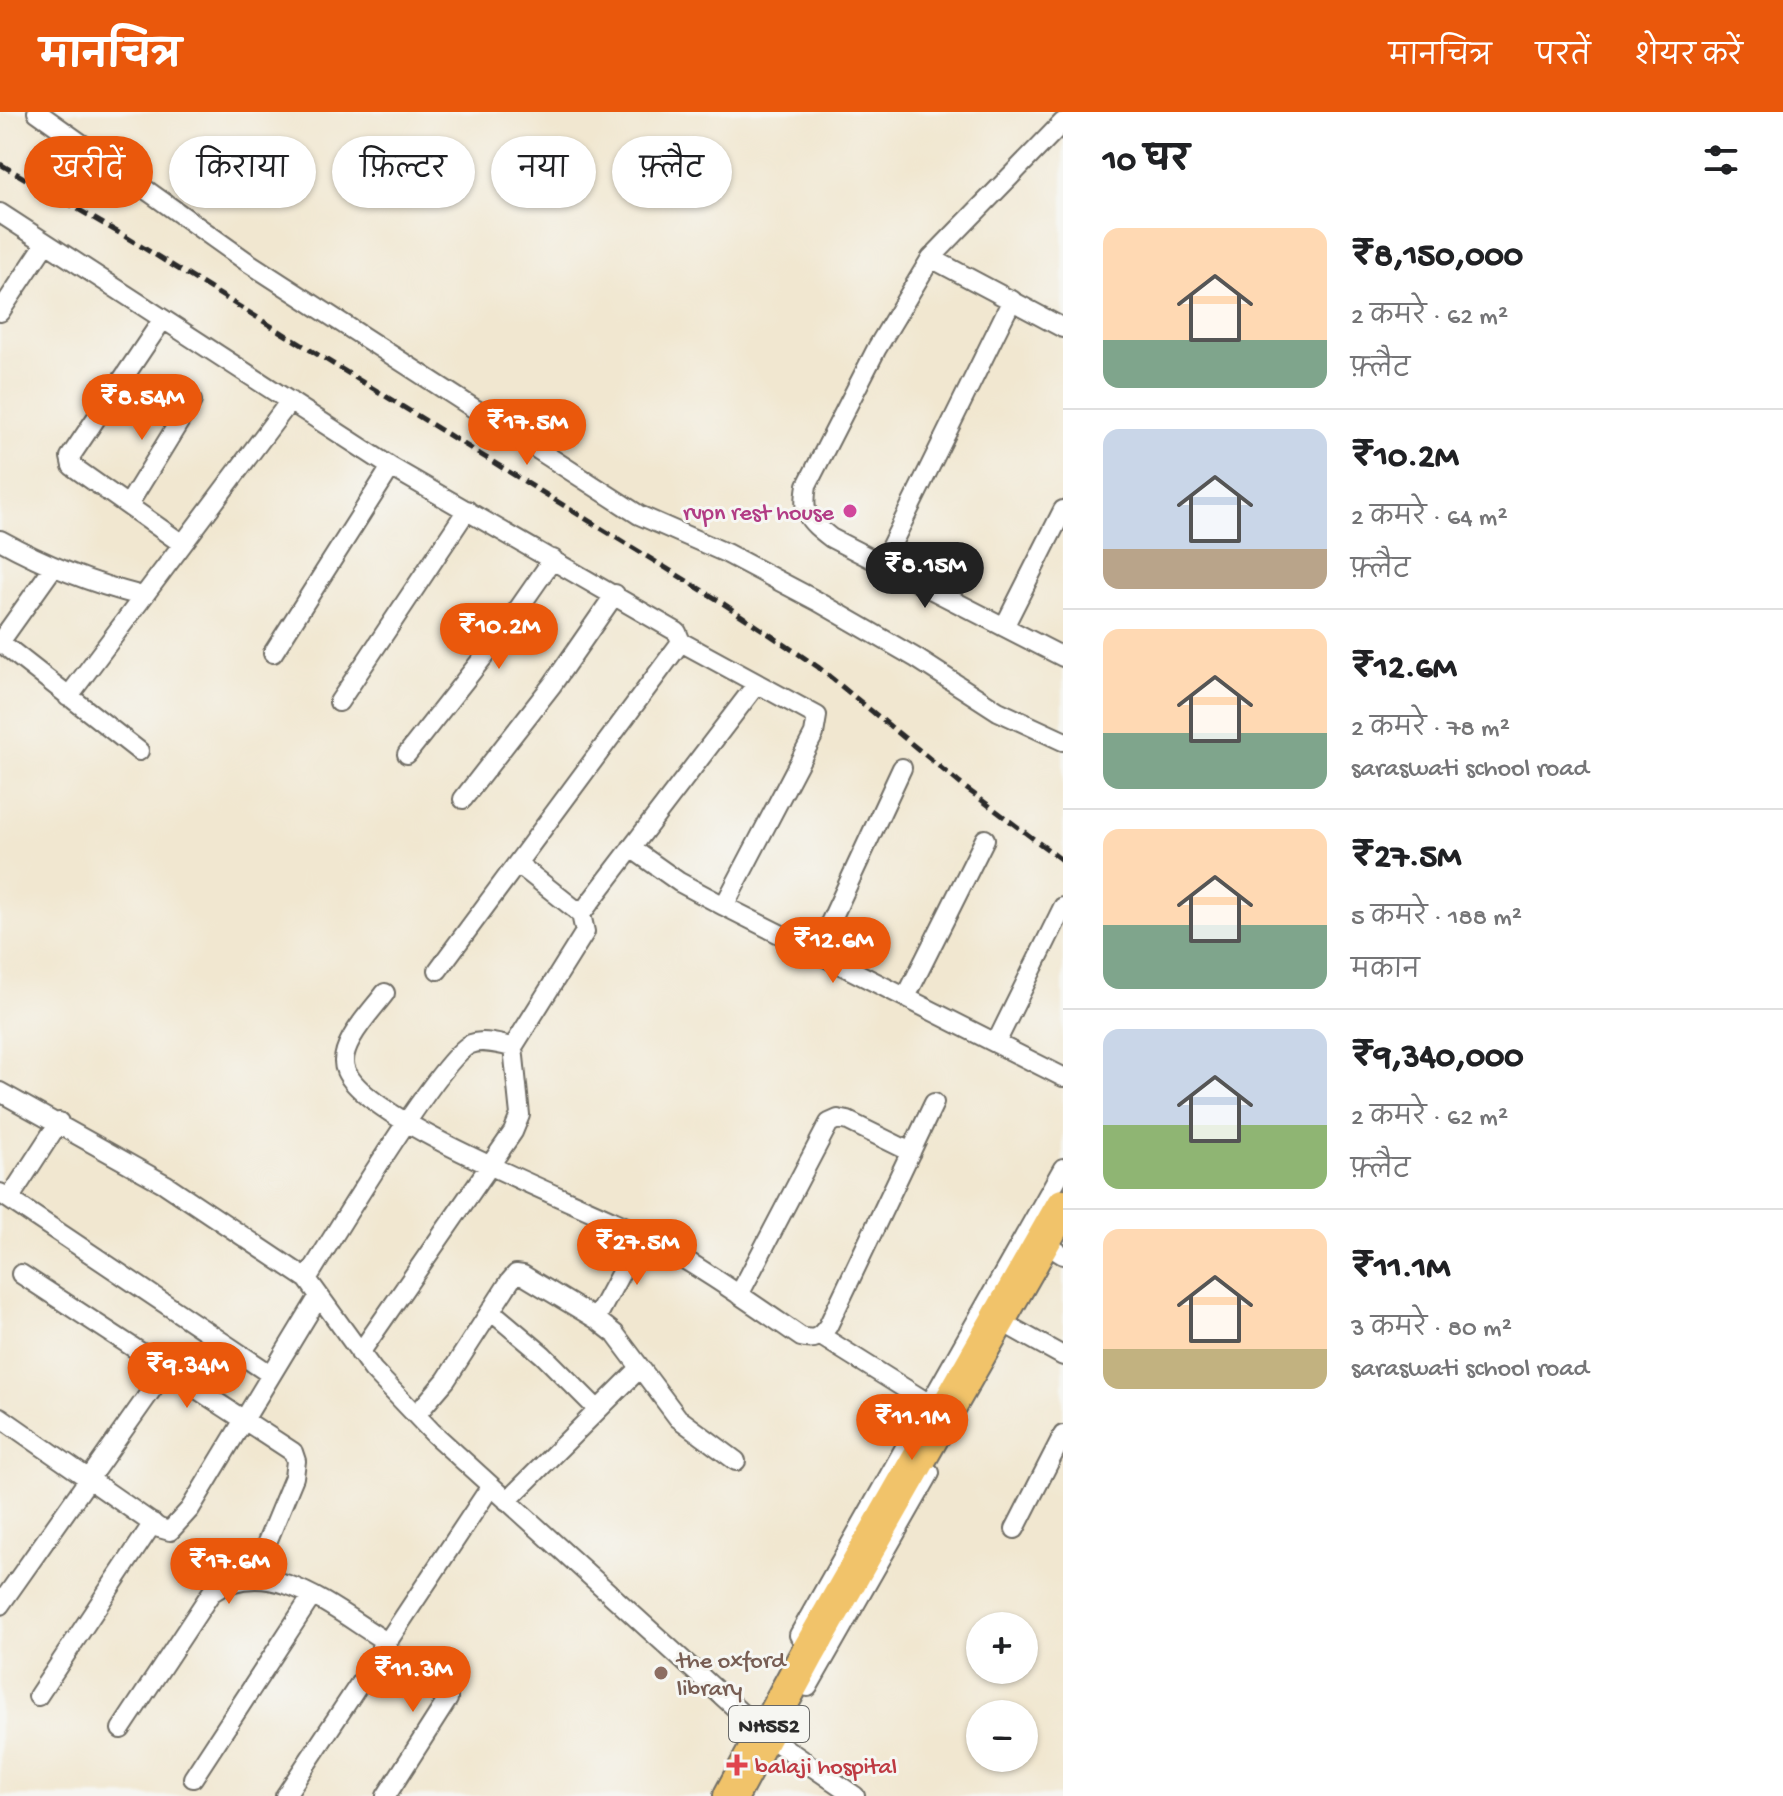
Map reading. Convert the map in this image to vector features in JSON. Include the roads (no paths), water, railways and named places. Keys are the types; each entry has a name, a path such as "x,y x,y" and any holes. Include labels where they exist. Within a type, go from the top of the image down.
{"highway":[{"name":"NH552","path":"731,1796 768,1724 1063,1206"}],"street":[{"path":"37,112 246,261 639,515 726,553 804,594 916,658 998,711 1063,741"},
{"path":"1063,122 931,258 877,348 807,485 803,508 812,523 831,538 1063,657"},
{"path":"0,213 391,467 672,627 681,642 756,685 810,709 817,716 818,723 724,906"},
{"path":"0,312 46,243"},
{"path":"931,258 1063,328"},
{"path":"882,564 1012,300"},
{"path":"163,319 70,457 72,466 181,543"},
{"path":"128,505 192,401"},
{"path":"68,697 290,401"},
{"path":"273,653 391,467"},
{"path":"339,702 467,510"},
{"path":"1004,627 1063,510"},
{"path":"2,544 89,583 142,596"},
{"path":"407,754 493,645 553,559"},
{"path":"52,569 0,642 139,751"},
{"path":"463,799 552,685 615,594"},
{"path":"438,970 681,642"},
{"path":"581,914 756,685"},
{"path":"816,953 902,768"},
{"path":"906,997 985,839"},
{"path":"631,848 679,882 724,906 1063,1077"},
{"path":"360,1353 461,1202 489,1166 520,1115 513,1047 585,932 581,914 518,864"},
{"path":"996,1043 1063,907"},
{"path":"385,993 345,1053 345,1070 357,1087 407,1122 489,1166 641,1235 801,1337 812,1340 821,1336 934,1103"},
{"path":"307,1279 407,1122 459,1051 484,1042 513,1047"},
{"path":"0,1092 59,1122 165,1184 307,1279 360,1353 416,1415 491,1486 855,1796"},
{"path":"739,1295 829,1123 838,1119 848,1121 911,1152"},
{"path":"59,1122 4,1196 270,1374"},
{"path":"768,1724 776,1678 928,1403 1063,1168"},
{"path":"768,1724 796,1705 807,1689 1009,1326 1057,1252 1063,1228"},
{"path":"596,1319 641,1235"},
{"path":"21,1274 293,1452 296,1461 294,1477 253,1576"},
{"path":"416,1415 446,1380 510,1281 516,1274 523,1275 615,1334 678,1418 736,1461"},
{"path":"1,1419 153,1523 170,1531 177,1526 319,1296"},
{"path":"491,1311 543,1355 598,1410"},
{"path":"1009,1326 1063,1356"},
{"path":"821,1336 928,1403"},
{"path":"507,1501 640,1368"},
{"path":"0,1605 165,1371"},
{"path":"1015,1529 1063,1435"},
{"path":"285,1796 383,1644 491,1486"},
{"path":"38,1696 153,1523"},
{"path":"121,1729 211,1593 226,1582 253,1576 273,1578 312,1596 448,1690 448,1699 386,1796"},
{"path":"193,1778 312,1596"}],"railway":[{"path":"0,164 126,237 718,600 818,667 963,786 1063,861"}],"place":[{"name":"rvpn rest house","path":"850,511"},
{"name":"the oxford library","path":"661,1673"},
{"name":"balaji hospital","path":"737,1765"}]}
